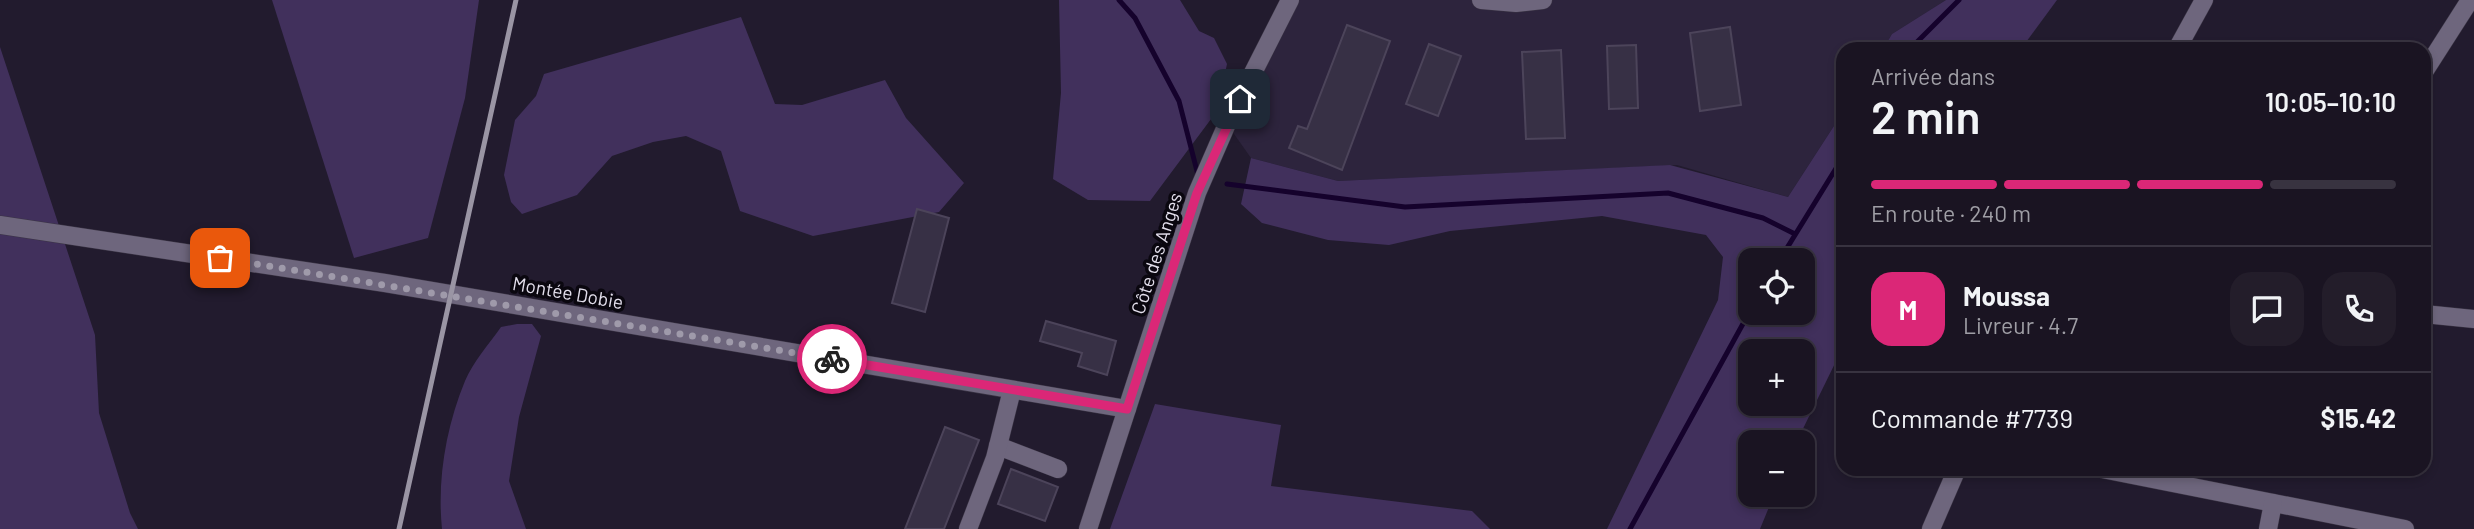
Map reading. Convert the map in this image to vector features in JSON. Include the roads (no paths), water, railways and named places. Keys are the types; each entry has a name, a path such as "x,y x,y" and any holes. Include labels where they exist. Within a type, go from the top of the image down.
{"street":[{"name":"Côte des Anges","path":"1087,529 1197,193 1227,124 1290,0"},
{"path":"1481,0 1516,3 1543,0"},
{"path":"2181,42 2204,0"},
{"path":"2431,61 2470,0"},
{"name":"Montée Dobie","path":"0,225 385,283 1127,409"},
{"path":"2431,315 2474,319"},
{"path":"968,529 998,446 1012,390"},
{"path":"998,446 1058,468"},
{"path":"1931,529 1954,476"},
{"path":"2137,476 2405,529"},
{"path":"2268,529 2273,503"}],"waterway":[{"path":"1119,0 1135,18 1179,101 1198,175"},
{"path":"1917,42 1959,0"},
{"path":"1787,248 1836,168"},
{"path":"1227,184 1405,207 1668,193 1763,218 1795,234"},
{"path":"1630,529 1742,325"}],"railway":[{"path":"399,529 516,0"}]}
